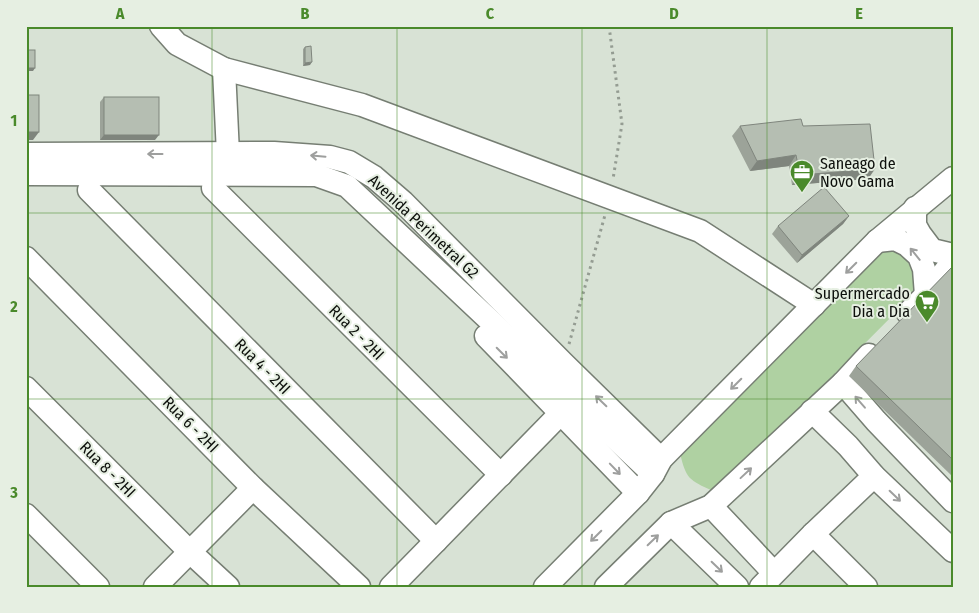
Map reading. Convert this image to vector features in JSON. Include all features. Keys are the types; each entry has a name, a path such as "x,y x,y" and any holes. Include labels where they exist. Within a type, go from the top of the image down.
{"street":[{"path":"162,26 177,44 224,69 362,105 700,231 814,305"},
{"path":"224,69 228,154"},
{"name":"Avenida Perimetral G2","path":"32,172 228,154 330,157 350,162 374,177 403,202 563,363 657,467"},
{"path":"32,172 316,175 346,186 657,467"},
{"name":"Avenida Perimetral G2","path":"32,172 89,190 304,189 325,193 345,202 392,241 638,494"},
{"path":"544,587 638,494 657,467 877,241 953,178"},
{"name":"Rua 2 - 2HI","path":"214,188 501,475"},
{"name":"Rua 4 - 2HI","path":"89,190 436,542"},
{"path":"916,208 916,225 932,250 953,255"},
{"path":"877,241 895,239 907,245 919,256 924,269 926,295"},
{"name":"Rua 6 - 2HI","path":"26,258 253,488 359,587"},
{"path":"606,587 671,523 711,506 843,383 926,295 953,261"},
{"path":"843,383 876,421 953,501"},
{"name":"Rua 8 - 2HI","path":"26,388 228,587"},
{"path":"812,411 848,446 874,476 953,551"},
{"path":"391,587 561,413"},
{"path":"848,446 876,421"},
{"path":"711,506 767,580 874,476"},
{"path":"155,587 253,488"},
{"path":"26,515 98,587"},
{"path":"671,523 737,587"},
{"path":"813,534 866,587"}],"green space":[{"path":"890,249 904,257 915,272 915,293 727,482 713,491 690,478 684,468 680,453 873,250"}],"building":[{"path":"311,46 312,62 305,63 305,47"},
{"path":"26,50 35,50 35,68 26,68"},
{"path":"26,95 39,95 39,132 26,132"},
{"path":"104,97 159,97 159,135 104,135"},
{"path":"801,119 803,126 870,124 875,169 800,175 796,155 757,161 740,126"},
{"path":"824,187 849,216 802,255 778,226"},
{"name":"Supermercado Dia a Dia","path":"953,266 953,460 856,366"}],"place":[{"name":"Saneago de Novo Gama","path":"802,193"},
{"name":"Supermercado Dia a Dia","path":"927,323"}]}
